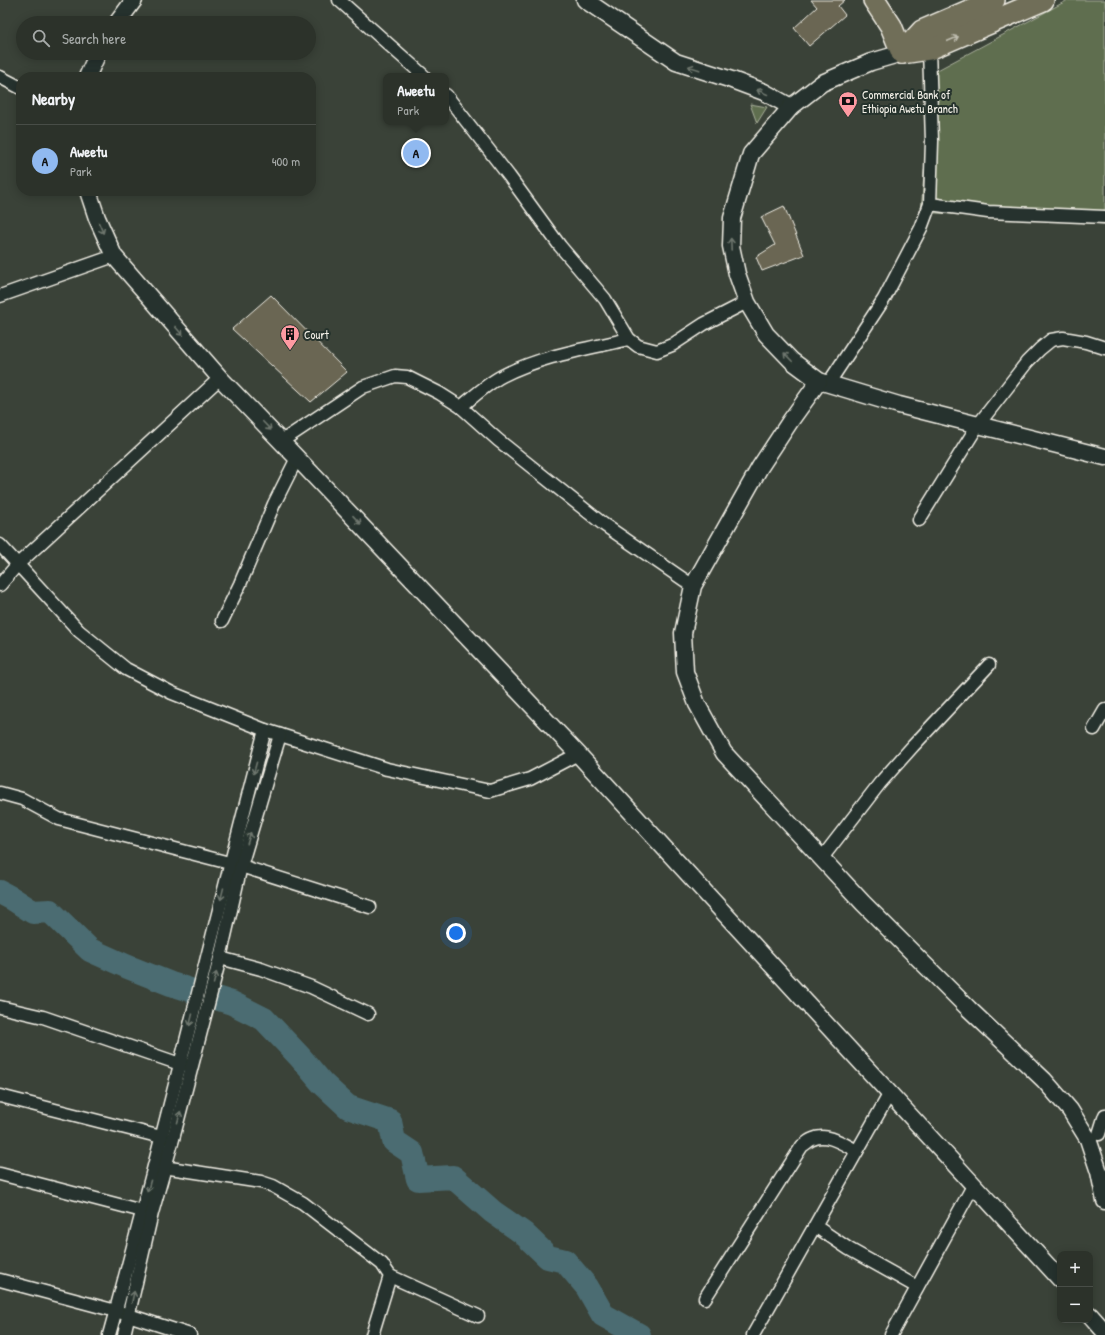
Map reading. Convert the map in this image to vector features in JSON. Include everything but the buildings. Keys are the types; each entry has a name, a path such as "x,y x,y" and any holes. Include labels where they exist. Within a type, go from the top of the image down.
{"highway":[{"path":"874,0 891,26 902,53"},
{"path":"902,53 922,31 994,0"},
{"path":"902,53 930,49 1043,0"}],"street":[{"path":"122,16 134,0"},
{"path":"339,0 421,73"},
{"path":"585,0 676,62 764,92 791,107"},
{"path":"930,49 932,141 930,204 921,228 884,299 823,383 791,420 760,467 693,586 683,633 686,672 697,704 724,753 863,903 969,1009 1044,1080 1070,1110 1097,1136"},
{"path":"902,53 871,62 822,83 791,107 751,154 732,218 731,246 737,274 747,302 766,334 792,361 823,383 899,405 1105,457"},
{"path":"89,72 95,60"},
{"path":"0,77 16,85"},
{"path":"449,100 509,176 560,246 605,299 629,339 638,346 657,352 672,345 704,324 747,302"},
{"path":"89,196 96,218 114,256 220,378 282,441 578,754 1057,1276"},
{"path":"930,204 988,212 1105,217"},
{"path":"0,296 114,256"},
{"path":"919,520 978,424 1028,362 1051,340 1063,338 1086,342 1105,348"},
{"path":"460,407 482,388 501,376 547,358 629,339"},
{"path":"282,441 363,387 395,376 407,377 421,383 460,407 498,440 603,524 693,586"},
{"path":"0,585 17,565 220,378"},
{"path":"222,622 274,504 298,458"},
{"path":"0,545 79,631 126,669 172,693 265,730 387,769 490,791 530,780 578,754"},
{"path":"822,858 880,783 989,665"},
{"path":"1094,729 1105,710"},
{"path":"109,1335 147,1212 167,1139 235,865 265,730"},
{"path":"186,1065 220,958 235,865 280,735"},
{"path":"0,793 22,798 59,819 235,865 370,908"},
{"path":"220,958 261,969 311,986 368,1014"},
{"path":"0,1007 43,1017 186,1065"},
{"path":"753,1335 890,1094"},
{"path":"0,1096 167,1139"},
{"path":"1105,1115 1097,1136 1105,1201"},
{"path":"705,1298 802,1146 814,1138 824,1137 836,1140 857,1151"},
{"path":"159,1167 261,1182 273,1186 302,1203 370,1254 382,1264 390,1276 478,1316"},
{"path":"0,1174 147,1212"},
{"path":"891,1335 973,1186"},
{"path":"124,1335 130,1315 147,1212"},
{"path":"815,1226 849,1249 917,1287"},
{"path":"372,1335 390,1276"},
{"path":"0,1280 130,1315 190,1335"},
{"path":"1093,1318 1105,1332"}],"green space":[{"path":"1068,0 1105,0 1105,224 921,212 932,73"},
{"path":"750,104 767,107 757,123"}],"waterway":[{"path":"0,892 33,912 50,911 90,950 171,984 232,1003 264,1019 322,1083 348,1107 390,1121 394,1141 412,1153 418,1179 453,1177 493,1212 523,1233 548,1257 565,1261 587,1287 603,1315 639,1335"}],"place":[{"name":"Commercial Bank of Ethiopia Awetu Branch","path":"848,118"},
{"name":"Aweetu","path":"416,153"},
{"name":"Court","path":"290,351"}]}
